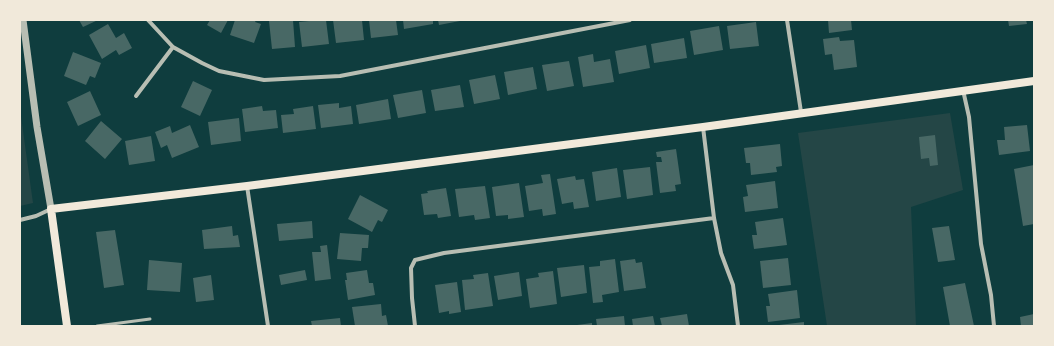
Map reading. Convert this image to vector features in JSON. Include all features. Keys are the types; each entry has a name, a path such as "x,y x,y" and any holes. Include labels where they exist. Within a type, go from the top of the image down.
{"main road":[{"path":"67,326 50,209 247,186 703,127 801,112 1034,81"}],"street":[{"path":"20,220 36,216 50,209 37,127 23,20"},
{"path":"148,20 173,47 218,71 264,80 340,76 630,20"},
{"path":"787,20 801,112"},
{"path":"136,96 173,47"},
{"path":"963,90 969,117 981,244 991,296 994,326"},
{"path":"703,127 714,218 721,253 733,285 738,326"},
{"path":"247,186 268,326"},
{"path":"415,326 411,268 415,260 444,253 714,218"}],"lane":[{"path":"97,326 150,318"}],"shaded area":[{"path":"20,109 33,203 20,206"},
{"path":"950,113 963,190 911,207 916,326 827,326 798,133"}],"building":[{"path":"79,20 98,20 83,27"},
{"path":"210,20 228,20 221,33 207,25"},
{"path":"235,20 256,20 255,22 261,24 254,43 230,35"},
{"path":"293,20 295,47 272,49 269,21"},
{"path":"326,20 329,44 302,47 299,22"},
{"path":"333,20 362,20 364,40 336,43"},
{"path":"369,20 396,20 398,35 371,38"},
{"path":"403,20 433,20 433,24 404,29"},
{"path":"438,20 460,20 460,21 439,25"},
{"path":"828,20 851,20 852,30 829,33"},
{"path":"1008,20 1026,20 1027,24 1009,26"},
{"path":"756,22 759,46 730,49 727,26"},
{"path":"108,24 116,38 124,33 132,48 119,55 116,50 102,59 89,35"},
{"path":"719,26 723,50 694,55 690,31"},
{"path":"839,37 840,41 854,40 857,67 834,70 832,54 825,55 823,39"},
{"path":"684,38 687,58 654,63 651,44"},
{"path":"646,45 650,68 619,74 615,51"},
{"path":"73,52 101,63 95,78 90,76 86,85 64,76"},
{"path":"593,54 594,62 610,59 614,82 583,87 578,57"},
{"path":"569,61 574,86 547,91 542,65"},
{"path":"533,67 537,89 508,95 504,72"},
{"path":"495,75 500,99 474,104 469,80"},
{"path":"193,81 212,90 200,116 181,107"},
{"path":"460,85 464,107 435,111 431,90"},
{"path":"422,90 426,113 398,118 393,95"},
{"path":"90,91 101,115 78,126 67,102"},
{"path":"388,99 391,119 359,124 356,105"},
{"path":"339,103 339,108 351,106 353,124 321,128 318,105"},
{"path":"262,106 263,111 276,110 278,128 245,132 242,109"},
{"path":"313,106 316,129 283,133 281,115 294,114 293,109"},
{"path":"239,118 241,141 211,145 208,122"},
{"path":"101,121 122,139 105,159 85,141"},
{"path":"190,125 199,147 172,158 167,145 161,148 155,132 170,126 172,133"},
{"path":"1027,125 1030,151 999,155 997,140 1005,140 1004,127"},
{"path":"935,135 938,165 930,166 929,158 921,159 919,137"},
{"path":"151,136 155,161 129,165 125,141"},
{"path":"780,144 782,166 776,167 777,172 751,175 750,163 746,163 744,148"},
{"path":"676,149 681,184 675,185 676,191 660,193 656,162 662,162 661,157 657,157 656,152"},
{"path":"1034,165 1034,224 1023,226 1014,169"},
{"path":"650,167 653,195 627,199 623,170"},
{"path":"617,168 621,197 596,201 592,172"},
{"path":"550,174 556,214 543,216 542,209 529,211 525,186 543,183 541,175"},
{"path":"575,176 576,180 584,179 589,207 574,209 573,202 562,204 557,179"},
{"path":"775,181 778,208 745,212 743,197 748,196 746,185"},
{"path":"519,183 524,217 508,219 508,215 496,216 492,187"},
{"path":"485,186 490,218 475,220 474,215 459,217 455,189"},
{"path":"446,188 451,216 438,218 437,214 424,215 421,194 428,193 427,191"},
{"path":"360,195 388,210 382,222 378,220 372,232 348,219"},
{"path":"783,218 787,245 754,249 752,235 757,235 755,222"},
{"path":"312,221 313,238 279,241 277,224"},
{"path":"232,226 233,236 238,235 240,247 204,249 202,230"},
{"path":"949,226 955,260 938,262 932,228"},
{"path":"115,230 124,285 104,288 96,232"},
{"path":"340,233 369,235 368,248 362,248 361,261 337,259"},
{"path":"327,245 331,279 315,281 312,252 321,252 320,246"},
{"path":"788,258 791,285 763,288 760,261"},
{"path":"615,259 619,292 602,295 603,302 593,303 589,267 600,266 600,261"},
{"path":"635,259 636,263 642,262 646,288 624,291 620,261"},
{"path":"149,260 182,263 180,292 147,290"},
{"path":"584,265 587,293 561,297 557,268"},
{"path":"305,270 307,280 281,285 279,275"},
{"path":"367,270 369,283 373,283 375,295 348,300 345,280 347,280 346,273"},
{"path":"553,271 557,304 530,308 526,279 539,277 538,273"},
{"path":"519,272 522,296 498,300 494,276"},
{"path":"488,273 493,306 465,310 462,280 474,279 473,275"},
{"path":"211,275 214,300 196,302 193,278"},
{"path":"457,282 461,312 449,314 449,311 439,313 435,285"},
{"path":"965,283 974,326 950,326 943,287"},
{"path":"797,290 800,318 768,322 766,306 770,306 768,294"},
{"path":"381,304 382,316 386,315 388,326 355,326 352,307"},
{"path":"687,314 689,326 662,326 660,318"},
{"path":"1034,314 1034,326 1021,326 1020,317"},
{"path":"624,316 625,326 597,326 596,319"},
{"path":"653,316 655,326 633,326 632,319"},
{"path":"340,318 341,326 312,326 311,321"},
{"path":"804,322 804,326 779,326 779,325"},
{"path":"592,323 592,326 577,326 577,325"}]}
